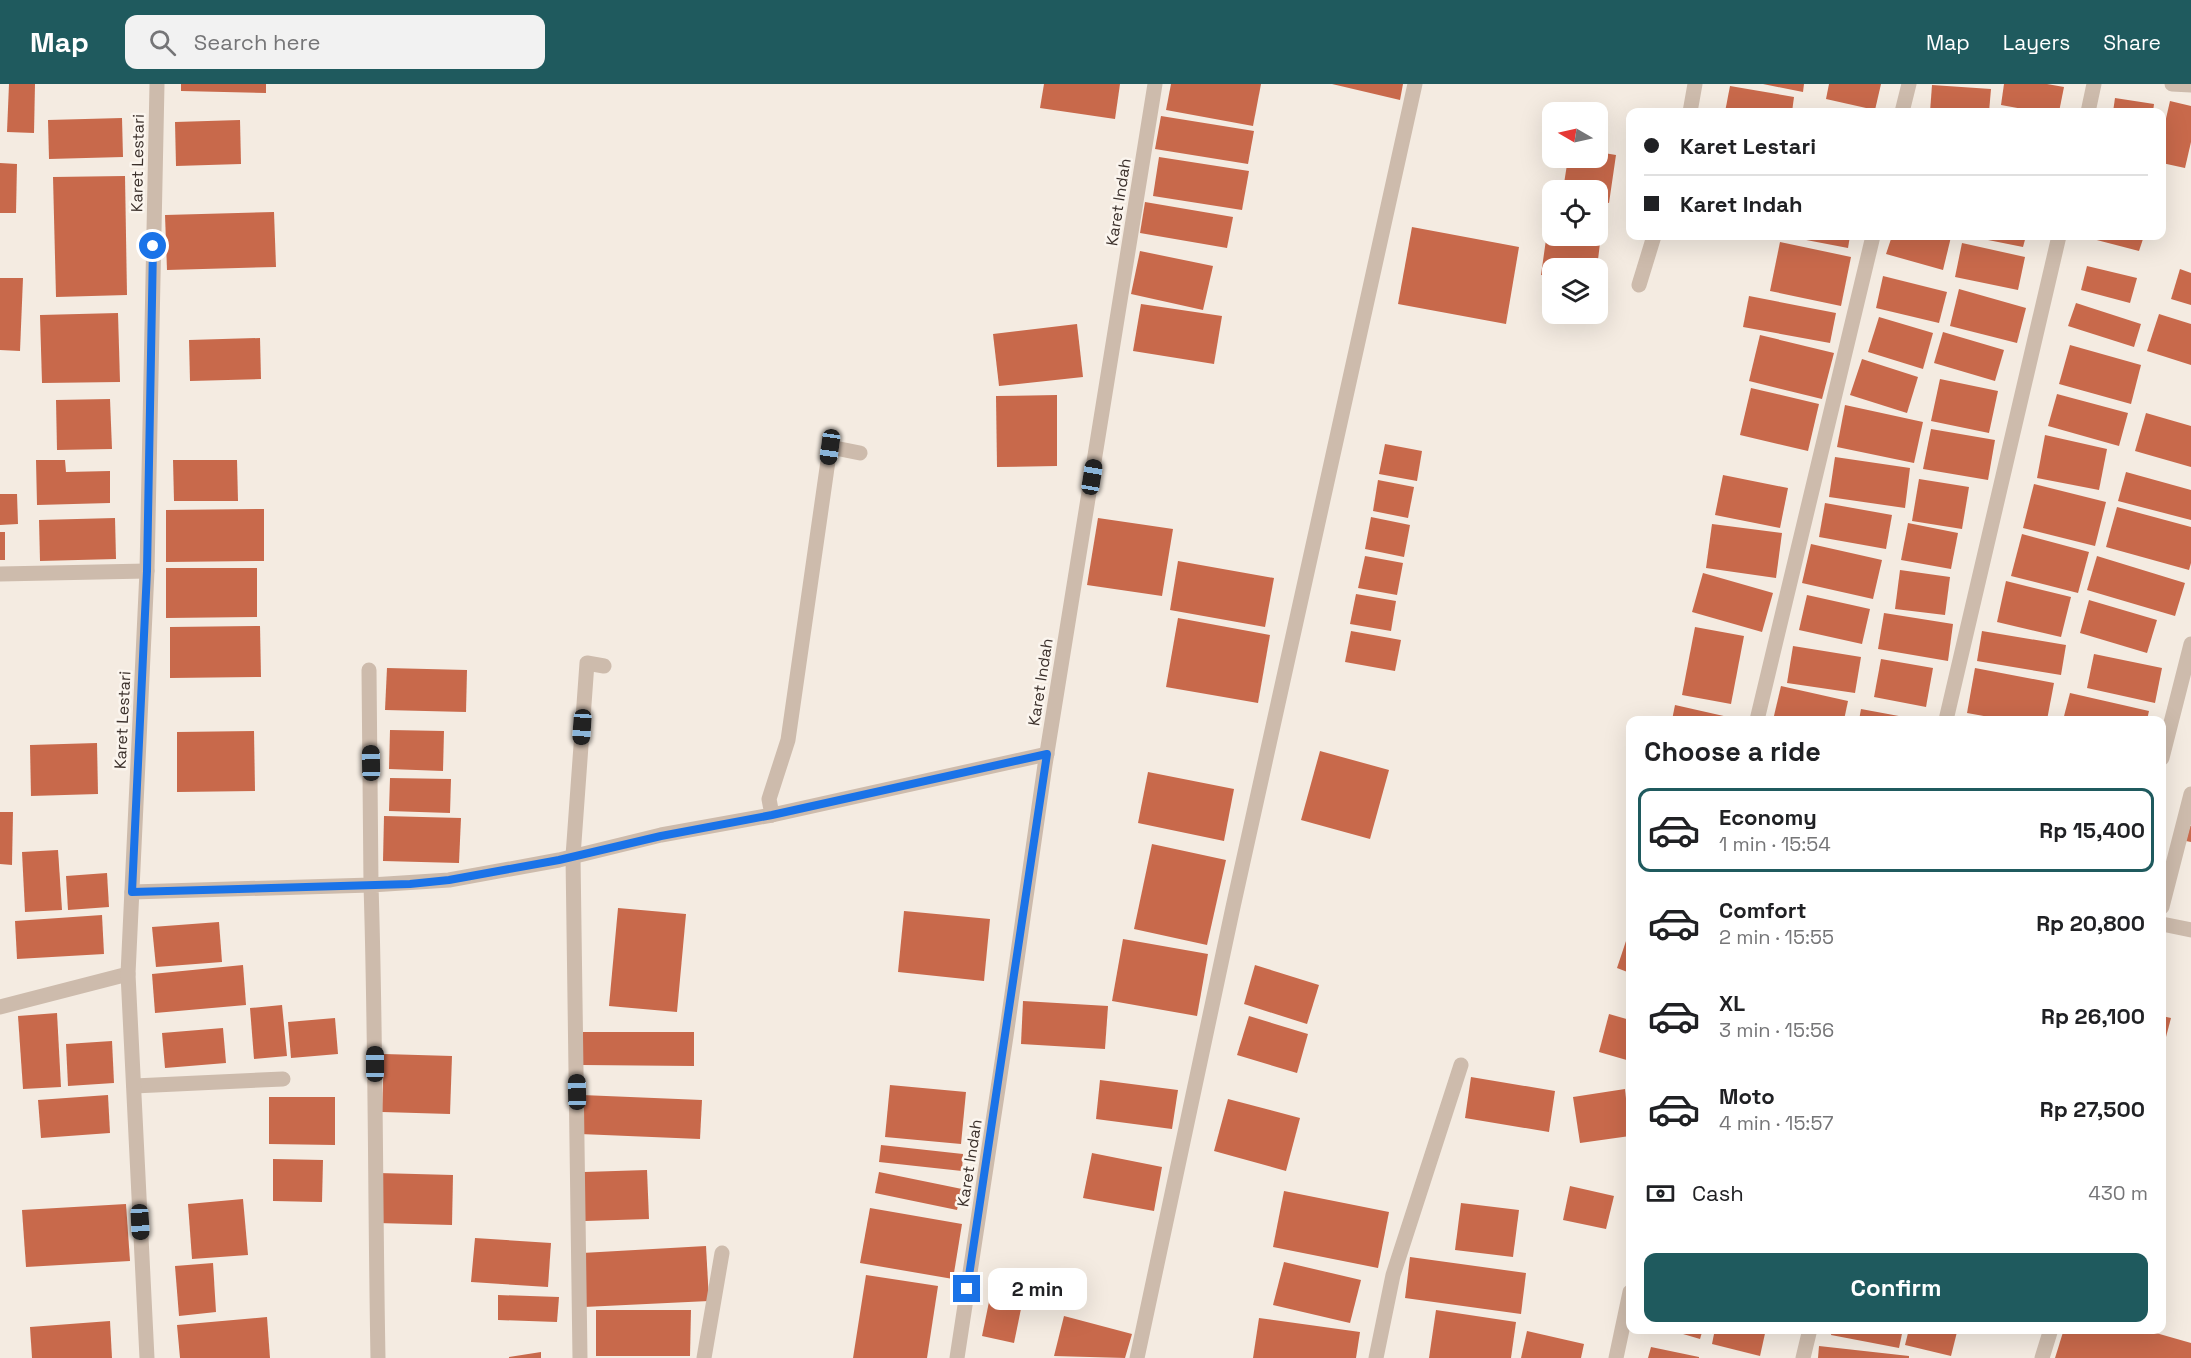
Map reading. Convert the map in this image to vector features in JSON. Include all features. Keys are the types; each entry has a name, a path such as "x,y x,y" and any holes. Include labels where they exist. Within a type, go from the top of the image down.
{"street":[{"name":"Karet Lestari","path":"147,1358 128,974 147,571 157,84"},
{"name":"Karet Indah","path":"957,1358 1047,754 1155,84"},
{"path":"1137,1358 1233,907 1415,84"},
{"path":"1691,108 1695,84"},
{"path":"1903,108 1909,84"},
{"path":"2089,108 2094,84"},
{"path":"2172,84 2191,85"},
{"path":"1639,285 1653,240"},
{"path":"1758,716 1872,240"},
{"path":"1947,716 2058,240"},
{"path":"772,815 769,799 788,741 830,447 860,453"},
{"path":"0,574 147,571"},
{"path":"2166,742 2191,644"},
{"path":"580,1358 573,856 587,663 604,666"},
{"path":"369,670 371,885 376,1016 375,1207 378,1358"},
{"path":"132,892 371,885 449,880 772,815 1047,754"},
{"path":"2166,891 2191,794"},
{"path":"2166,925 2191,930"},
{"path":"0,1007 128,974"},
{"path":"1376,1358 1393,1275 1461,1065"},
{"path":"134,1086 284,1079"},
{"path":"704,1358 722,1253"},
{"path":"1616,1358 1626,1311"},
{"path":"1803,1358 1809,1334"},
{"path":"2042,1358 2049,1334"}],"building":[{"path":"9,84 35,84 34,133 7,132"},
{"path":"181,84 266,84 266,93 181,91"},
{"path":"1044,84 1120,84 1115,119 1040,108"},
{"path":"1171,84 1261,84 1253,126 1166,110"},
{"path":"1332,84 1403,84 1400,100"},
{"path":"1763,84 1804,84 1803,92"},
{"path":"1829,84 1881,84 1875,108 1826,99"},
{"path":"2004,84 2047,84 2064,87 2060,108 2018,108 2001,105"},
{"path":"1932,85 1991,89 1989,108 1930,108"},
{"path":"1730,86 1794,97 1793,108 1726,108"},
{"path":"2115,98 2154,104 2154,108 2114,108"},
{"path":"2170,101 2191,106 2191,142 2185,168 2166,164 2166,118"},
{"path":"1161,116 1254,131 1248,164 1155,149"},
{"path":"122,118 123,157 49,159 48,120"},
{"path":"240,120 241,164 176,166 175,122"},
{"path":"1608,154 1616,155 1609,203 1608,180 1565,180 1566,168 1608,168"},
{"path":"1159,157 1249,171 1242,210 1153,196"},
{"path":"0,163 17,164 16,213 0,213"},
{"path":"125,176 127,295 56,297 53,177"},
{"path":"1145,202 1233,217 1227,248 1140,233"},
{"path":"274,212 276,267 167,270 165,215"},
{"path":"1412,227 1519,247 1506,324 1398,304"},
{"path":"1806,240 1849,240 1848,248"},
{"path":"1891,240 1950,240 1943,270 1886,254"},
{"path":"1988,240 2025,240 2023,247"},
{"path":"2097,240 2143,240 2139,251"},
{"path":"1780,242 1851,257 1841,306 1770,291"},
{"path":"1962,243 2025,257 2018,290 1955,277"},
{"path":"1545,246 1600,246 1598,258 1543,258"},
{"path":"1140,251 1213,266 1203,310 1131,294"},
{"path":"2087,266 2137,278 2130,303 2081,290"},
{"path":"2180,269 2191,273 2191,305 2171,299"},
{"path":"1883,276 1947,292 1939,323 1876,308"},
{"path":"0,278 23,278 20,351 0,350"},
{"path":"1959,289 2026,308 2017,343 1950,326"},
{"path":"1749,296 1836,313 1830,343 1743,327"},
{"path":"2076,303 2141,324 2134,347 2068,326"},
{"path":"1141,304 1222,316 1214,364 1133,351"},
{"path":"118,313 120,382 42,383 40,315"},
{"path":"2159,314 2191,324 2191,365 2147,351"},
{"path":"1879,317 1933,333 1923,369 1868,352"},
{"path":"1077,324 1083,377 999,386 993,334"},
{"path":"1943,332 2004,350 1995,381 1934,363"},
{"path":"1760,335 1834,353 1822,399 1749,381"},
{"path":"260,338 261,379 190,381 189,340"},
{"path":"2070,345 2141,365 2131,404 2059,384"},
{"path":"1862,359 1918,377 1907,413 1850,395"},
{"path":"1940,379 1998,391 1989,433 1931,421"},
{"path":"1751,388 1819,404 1808,451 1740,435"},
{"path":"2057,394 2128,413 2119,446 2048,426"},
{"path":"1057,395 1057,466 997,467 996,396"},
{"path":"110,399 112,449 57,450 56,400"},
{"path":"1845,405 1923,422 1914,463 1837,447"},
{"path":"2146,413 2191,426 2191,467 2135,451"},
{"path":"1931,429 1995,440 1988,480 1923,469"},
{"path":"2045,435 2107,449 2099,490 2037,478"},
{"path":"1385,444 1422,451 1417,481 1379,474"},
{"path":"1835,457 1910,468 1905,508 1829,497"},
{"path":"36,460 65,460 66,472 110,471 110,503 37,505"},
{"path":"173,460 237,460 238,501 174,501"},
{"path":"2126,472 2191,490 2191,520 2118,501"},
{"path":"1723,475 1788,488 1780,528 1715,515"},
{"path":"1919,479 1969,487 1962,529 1912,521"},
{"path":"1378,480 1414,487 1408,518 1373,511"},
{"path":"2034,484 2106,502 2095,546 2023,528"},
{"path":"0,494 17,494 18,524 0,525"},
{"path":"1825,503 1892,515 1886,549 1819,537"},
{"path":"2117,507 2191,527 2189,570 2106,547"},
{"path":"264,509 264,561 166,562 166,510"},
{"path":"1371,517 1410,525 1404,557 1365,549"},
{"path":"115,518 116,559 40,561 39,520"},
{"path":"1098,518 1173,529 1162,596 1087,585"},
{"path":"1908,523 1958,533 1951,569 1901,560"},
{"path":"1712,524 1782,533 1776,578 1706,568"},
{"path":"0,532 5,532 5,560 0,560"},
{"path":"2022,534 2089,552 2078,593 2011,576"},
{"path":"1811,544 1882,560 1873,599 1802,583"},
{"path":"1365,556 1403,563 1397,595 1358,588"},
{"path":"2097,556 2185,583 2175,616 2087,590"},
{"path":"1178,561 1274,578 1265,627 1170,610"},
{"path":"166,568 257,568 257,617 166,618"},
{"path":"1900,570 1950,577 1945,615 1895,609"},
{"path":"1703,573 1773,593 1762,632 1692,612"},
{"path":"2006,581 2071,597 2061,637 1997,622"},
{"path":"1356,594 1396,601 1391,631 1350,624"},
{"path":"1807,595 1870,609 1862,644 1799,630"},
{"path":"2089,600 2157,620 2147,653 2080,633"},
{"path":"1884,613 1953,624 1948,661 1878,649"},
{"path":"1178,618 1270,635 1258,703 1166,687"},
{"path":"260,626 261,677 170,678 170,627"},
{"path":"1695,627 1744,636 1731,704 1682,695"},
{"path":"1351,631 1401,640 1395,671 1345,662"},
{"path":"1982,631 2066,645 2061,675 1977,661"},
{"path":"1793,646 1861,657 1855,693 1787,683"},
{"path":"2094,654 2162,668 2155,703 2087,688"},
{"path":"1881,659 1933,668 1926,707 1874,697"},
{"path":"387,668 467,670 466,712 385,710"},
{"path":"1975,668 2054,683 2048,716 1984,716 1967,713"},
{"path":"1781,686 1848,701 1845,716 1774,716"},
{"path":"2070,693 2149,711 2148,716 2064,716"},
{"path":"1675,705 1724,716 1673,716"},
{"path":"1861,709 1899,716 1860,716"},
{"path":"390,730 444,731 443,771 389,769"},
{"path":"254,731 255,791 177,792 177,732"},
{"path":"97,743 98,794 31,796 30,745"},
{"path":"1320,751 1389,770 1370,839 1301,820"},
{"path":"1148,772 1234,789 1224,841 1138,823"},
{"path":"390,778 451,779 450,813 389,811"},
{"path":"0,812 13,812 12,865 0,864"},
{"path":"384,816 461,818 459,863 383,861"},
{"path":"2191,826 2191,842 2186,841"},
{"path":"1152,844 1226,860 1207,945 1134,929"},
{"path":"58,850 62,910 25,912 22,852"},
{"path":"107,873 109,907 68,910 66,876"},
{"path":"618,908 686,914 677,1012 609,1006"},
{"path":"904,911 990,919 984,981 898,972"},
{"path":"102,915 104,954 17,959 15,921"},
{"path":"219,922 222,962 156,967 152,927"},
{"path":"1123,939 1208,954 1197,1016 1112,1001"},
{"path":"1626,941 1626,971 1617,968"},
{"path":"243,965 246,1005 155,1013 152,974"},
{"path":"1255,965 1319,985 1307,1024 1244,1004"},
{"path":"1023,1001 1108,1006 1105,1049 1021,1044"},
{"path":"282,1005 287,1056 254,1059 250,1008"},
{"path":"57,1013 61,1087 23,1089 18,1016"},
{"path":"1609,1014 1626,1019 1626,1060 1599,1052"},
{"path":"1249,1016 1308,1034 1297,1073 1237,1055"},
{"path":"2166,1017 2171,1018 2166,1037"},
{"path":"335,1018 338,1054 291,1058 288,1022"},
{"path":"223,1028 226,1063 165,1068 162,1033"},
{"path":"583,1032 694,1032 694,1066 583,1065"},
{"path":"112,1041 114,1083 68,1086 66,1044"},
{"path":"384,1054 452,1056 450,1114 382,1112"},
{"path":"1471,1077 1555,1091 1549,1132 1465,1118"},
{"path":"1100,1080 1178,1090 1172,1129 1096,1119"},
{"path":"890,1085 966,1092 961,1144 885,1137"},
{"path":"1625,1089 1626,1137 1580,1143 1573,1097"},
{"path":"108,1095 110,1133 41,1138 38,1100"},
{"path":"582,1095 702,1100 700,1139 580,1134"},
{"path":"269,1097 335,1097 335,1145 269,1144"},
{"path":"1228,1099 1300,1118 1286,1171 1214,1151"},
{"path":"881,1145 963,1154 962,1171 879,1162"},
{"path":"1092,1153 1162,1167 1154,1211 1083,1198"},
{"path":"273,1159 323,1160 322,1202 273,1201"},
{"path":"647,1170 649,1219 585,1221 584,1172"},
{"path":"879,1172 962,1189 957,1210 875,1193"},
{"path":"378,1173 453,1175 452,1225 377,1223"},
{"path":"1570,1186 1614,1196 1606,1229 1563,1220"},
{"path":"1284,1191 1389,1212 1378,1268 1273,1247"},
{"path":"243,1199 248,1255 192,1259 188,1204"},
{"path":"1461,1203 1519,1210 1513,1257 1455,1250"},
{"path":"126,1204 130,1261 26,1267 22,1210"},
{"path":"870,1208 962,1224 953,1279 860,1263"},
{"path":"475,1238 551,1243 548,1287 471,1282"},
{"path":"706,1246 709,1301 584,1307 582,1253"},
{"path":"1410,1257 1526,1273 1521,1314 1405,1298"},
{"path":"1284,1262 1361,1280 1350,1323 1273,1305"},
{"path":"213,1263 216,1312 179,1316 175,1266"},
{"path":"866,1275 938,1286 927,1358 853,1358"},
{"path":"991,1292 1023,1299 1014,1343 982,1336"},
{"path":"498,1295 559,1297 557,1322 498,1320"},
{"path":"596,1310 691,1310 690,1356 596,1356"},
{"path":"1436,1310 1516,1322 1511,1358 1429,1358"},
{"path":"1064,1316 1132,1334 1125,1358 1054,1356"},
{"path":"267,1317 270,1358 180,1358 177,1325"},
{"path":"1259,1318 1360,1332 1356,1358 1253,1358"},
{"path":"110,1321 112,1358 32,1358 30,1327"},
{"path":"1527,1331 1584,1344 1581,1358 1521,1358"},
{"path":"1683,1334 1702,1334 1700,1339"},
{"path":"1714,1334 1765,1334 1760,1356 1712,1344"},
{"path":"1831,1334 1902,1334 1899,1348"},
{"path":"1908,1334 1956,1334 1951,1356 1905,1345"},
{"path":"2062,1334 2160,1334 2191,1343 2191,1358 2055,1358"},
{"path":"1819,1346 1909,1356 1909,1358 1818,1358"},
{"path":"1651,1347 1699,1357 1699,1358 1648,1358"},
{"path":"541,1352 541,1358 509,1358 509,1357"}],"route":[{"path":"153,246 147,571 132,892 410,884 449,880 559,860 661,836 772,815 1047,754 967,1289"}]}
